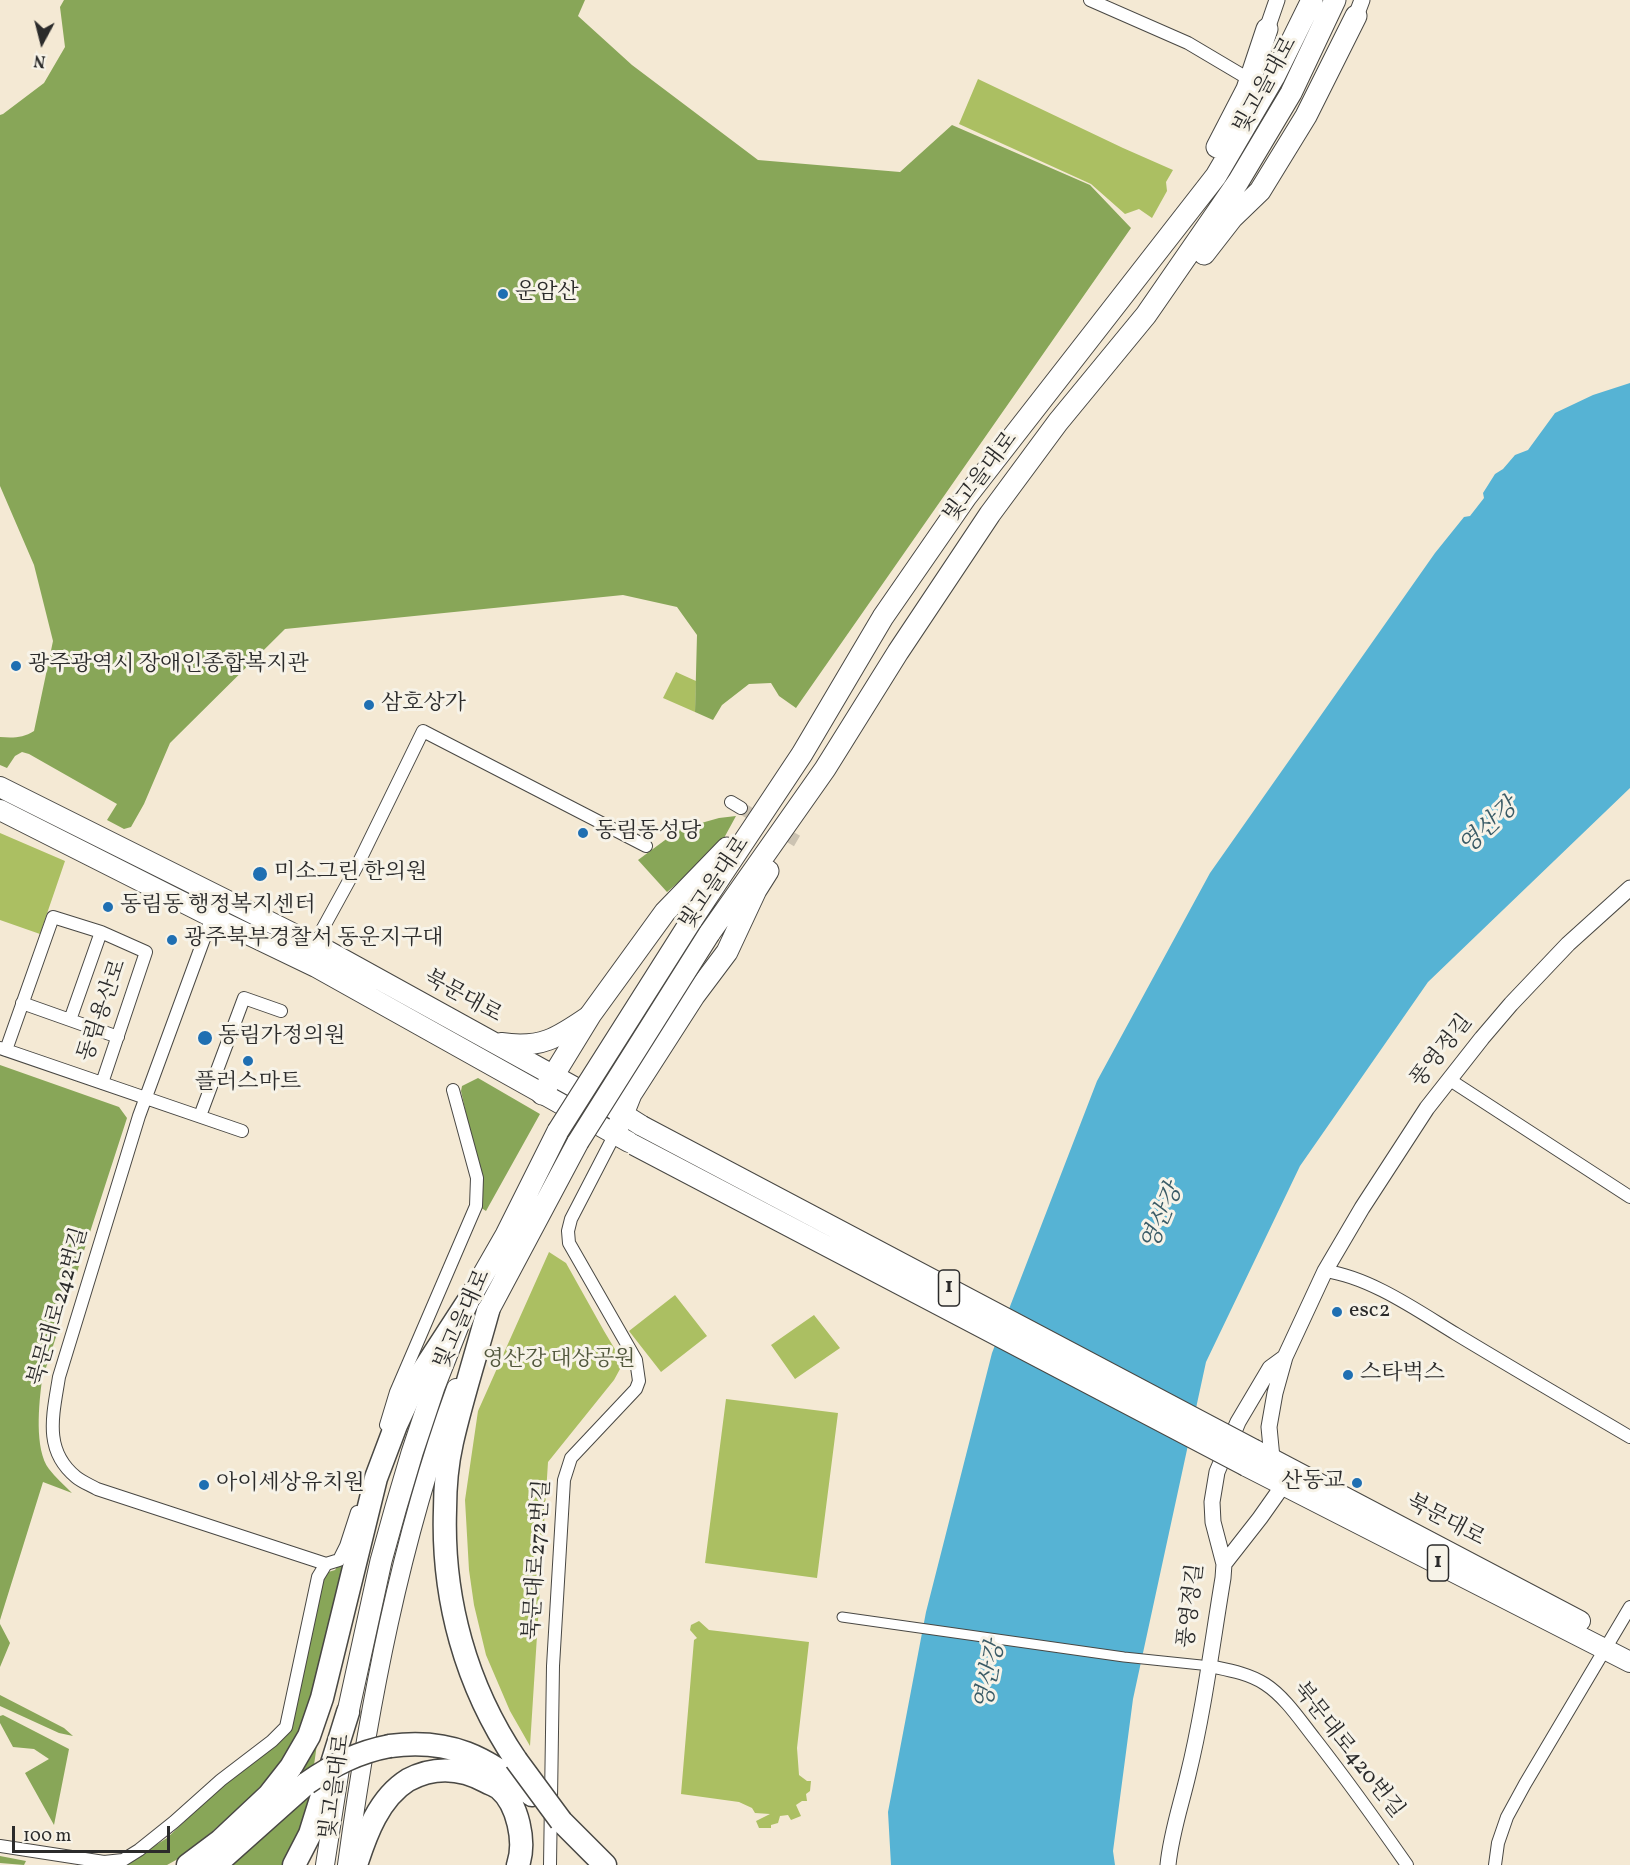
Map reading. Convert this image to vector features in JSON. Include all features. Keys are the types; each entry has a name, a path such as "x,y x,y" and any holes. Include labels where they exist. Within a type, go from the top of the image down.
{"highway":[{"name":"빛고을대로","path":"348,1712 381,1561 430,1398 467,1303 506,1235 558,1131 691,921 802,754 883,617 966,497 1216,176 1274,77 1312,0"},
{"name":"빛고을대로","path":"488,1311 578,1142 709,934 825,769 898,652 990,514 1058,422 1146,315 1238,182 1291,93 1335,0"},
{"path":"1146,315 1182,283 1233,218 1260,191 1306,116 1359,8"},
{"path":"1159,249 1222,139 1247,88 1267,29"},
{"path":"542,1094 591,1014 665,912 725,852 758,803 802,754"},
{"path":"615,1134 631,1094 694,996 728,952 756,890 796,829 825,769"},
{"path":"188,1865 220,1841 269,1795 291,1767 309,1736 322,1698 376,1479 396,1425 417,1380 467,1303"},
{"path":"488,1311 451,1444 445,1490 444,1543 449,1589 468,1666 487,1711 516,1760 561,1821"},
{"path":"294,1865 310,1834 348,1712"},
{"path":"215,1865 307,1783 348,1758 370,1750 408,1743 459,1750 481,1758 532,1795 605,1865"},
{"path":"356,1865 372,1821 389,1797 407,1781 429,1771 454,1769 477,1776 500,1789 514,1809 521,1836 518,1865"}],"main road":[{"name":"북문대로","path":"0,788 321,959 492,1042 642,1126 1258,1458 1609,1643 1630,1662"},
{"name":"북문대로","path":"0,810 114,866 212,918 321,959 542,1094 634,1145 1258,1458 1284,1484 1609,1643 1630,1647"},
{"path":"492,1042 519,1046 549,1041 591,1014"},
{"name":"빛고을대로","path":"347,1865 358,1783 374,1694 402,1563 433,1455 455,1389 488,1311"},
{"name":"빛고을대로","path":"325,1865 348,1712"}],"street":[{"path":"1090,0 1188,43 1242,75"},
{"path":"1267,29 1277,0"},
{"path":"321,959 322,930 356,868 423,731 646,846"},
{"name":"풍영정길","path":"1168,1865 1169,1851 1188,1775 1224,1564 1213,1522 1212,1502 1217,1472 1238,1422 1270,1368 1285,1357 1325,1271 1427,1108 1511,1004 1568,945 1630,888"},
{"path":"3,1049 22,1004 53,917 101,932 70,1020"},
{"name":"북문대로242번길","path":"212,918 146,1098 59,1377 55,1401 53,1445 62,1463 77,1478 97,1489 326,1564"},
{"name":"동림용산로","path":"101,932 146,952 102,1083"},
{"path":"200,1116 244,998 280,1011"},
{"path":"22,1004 118,1037"},
{"name":"동림용산로","path":"3,1049 146,1098"},
{"path":"1450,1080 1630,1197"},
{"path":"0,1846 104,1862 123,1860 139,1850 286,1727 318,1578 326,1564 339,1560 346,1546 396,1392 476,1206 477,1178 453,1090"},
{"path":"146,1098 242,1131"},
{"name":"북문대로272번길","path":"550,1865 554,1665 564,1480 571,1458 636,1389 639,1381 636,1360 569,1243 568,1231 572,1219 615,1134"},
{"path":"1325,1271 1342,1273 1382,1291 1630,1437"},
{"path":"1258,1458 1269,1427 1285,1357"},
{"path":"1224,1564 1284,1484"},
{"path":"1495,1865 1501,1831 1525,1784 1630,1607"},
{"path":"842,1617 1205,1666"},
{"name":"북문대로420번길","path":"1205,1666 1252,1677 1267,1685 1281,1698 1342,1773 1407,1865"}],"green space":[{"path":"64,0 585,0 578,16 632,65 758,160 900,172 952,125 1090,185 1131,228 796,708 779,696 771,683 749,684 722,705 713,720 695,712 697,635 677,607 623,595 285,629 170,743 144,804 131,827 124,829 107,820 117,804 29,754 22,752 15,756 7,768 0,765 0,737 18,737 34,731 53,641 34,565 0,486 0,115 44,83 65,47 60,7"},
{"path":"978,79 1173,170 1166,182 1167,191 1152,218 1139,209 1125,214 1091,184 959,124"},
{"path":"676,672 696,681 695,712 663,698"},
{"path":"736,816 718,849 667,892 638,860 680,829 719,818"},
{"path":"0,833 65,861 40,934 0,920"},
{"path":"0,1065 119,1107 127,1118 42,1380 39,1426 41,1450 49,1469 72,1493 43,1482 0,1620"},
{"path":"478,1078 540,1114 486,1211 480,1207 481,1181 461,1091 462,1086"},
{"name":"영산강 대상공원","path":"549,1252 566,1263 619,1356 620,1369 614,1380 548,1462 530,1746 510,1711 486,1655 474,1605 469,1570 465,1500 478,1411"},
{"path":"675,1295 707,1336 661,1372 629,1331"},
{"path":"814,1315 840,1348 795,1379 771,1345"},
{"path":"726,1399 838,1413 817,1578 705,1563"},
{"path":"341,1561 348,1562 306,1724 291,1753 244,1804 185,1855 167,1865 119,1865 129,1862 167,1838 225,1783 291,1731 325,1573 335,1570"},
{"path":"699,1621 709,1630 809,1642 797,1748 799,1775 811,1781 810,1791 806,1794 807,1801 796,1805 801,1816 791,1820 788,1815 780,1816 778,1823 771,1825 771,1828 759,1828 756,1821 770,1814 755,1813 752,1808 739,1802 681,1794 694,1640 697,1638 690,1630 691,1625"},
{"path":"0,1624 10,1643 0,1667"},
{"path":"0,1695 64,1728 73,1736 59,1733 0,1706"},
{"path":"3,1715 69,1749 54,1825 25,1773 49,1759 34,1749 13,1747 0,1723 0,1716"},
{"path":"318,1737 314,1765 276,1796"},
{"path":"307,1793 308,1811 305,1820 283,1865 227,1865"},
{"path":"0,1856 26,1861 24,1865 0,1863"}],"water":[{"name":"영산강","path":"1630,383 1630,788 1428,982 1300,1166 1206,1362 1133,1699 1113,1851 1115,1865 891,1865 888,1812 926,1612 992,1353 1097,1081 1210,873 1435,553 1464,517 1470,516 1484,498 1483,493 1495,474 1503,469 1515,455 1528,450 1555,413 1593,395"}],"tunnel":[{"path":"741,808 797,841"}],"place":[{"name":"운암산","path":"503,294"},
{"name":"광주광역시 장애인종합복지관","path":"16,666"},
{"name":"삼호상가","path":"369,705"},
{"name":"동림동성당","path":"583,833"},
{"name":"미소그린 한의원","path":"260,874"},
{"name":"동림동 행정복지센터","path":"108,907"},
{"name":"광주북부경찰서 동운지구대","path":"172,940"},
{"name":"동림가정의원","path":"205,1038"},
{"name":"플러스마트","path":"248,1061"},
{"name":"esc2","path":"1337,1312"},
{"name":"스타벅스","path":"1348,1375"},
{"name":"산동교","path":"1357,1483"},
{"name":"아이세상유치원","path":"204,1485"}]}
